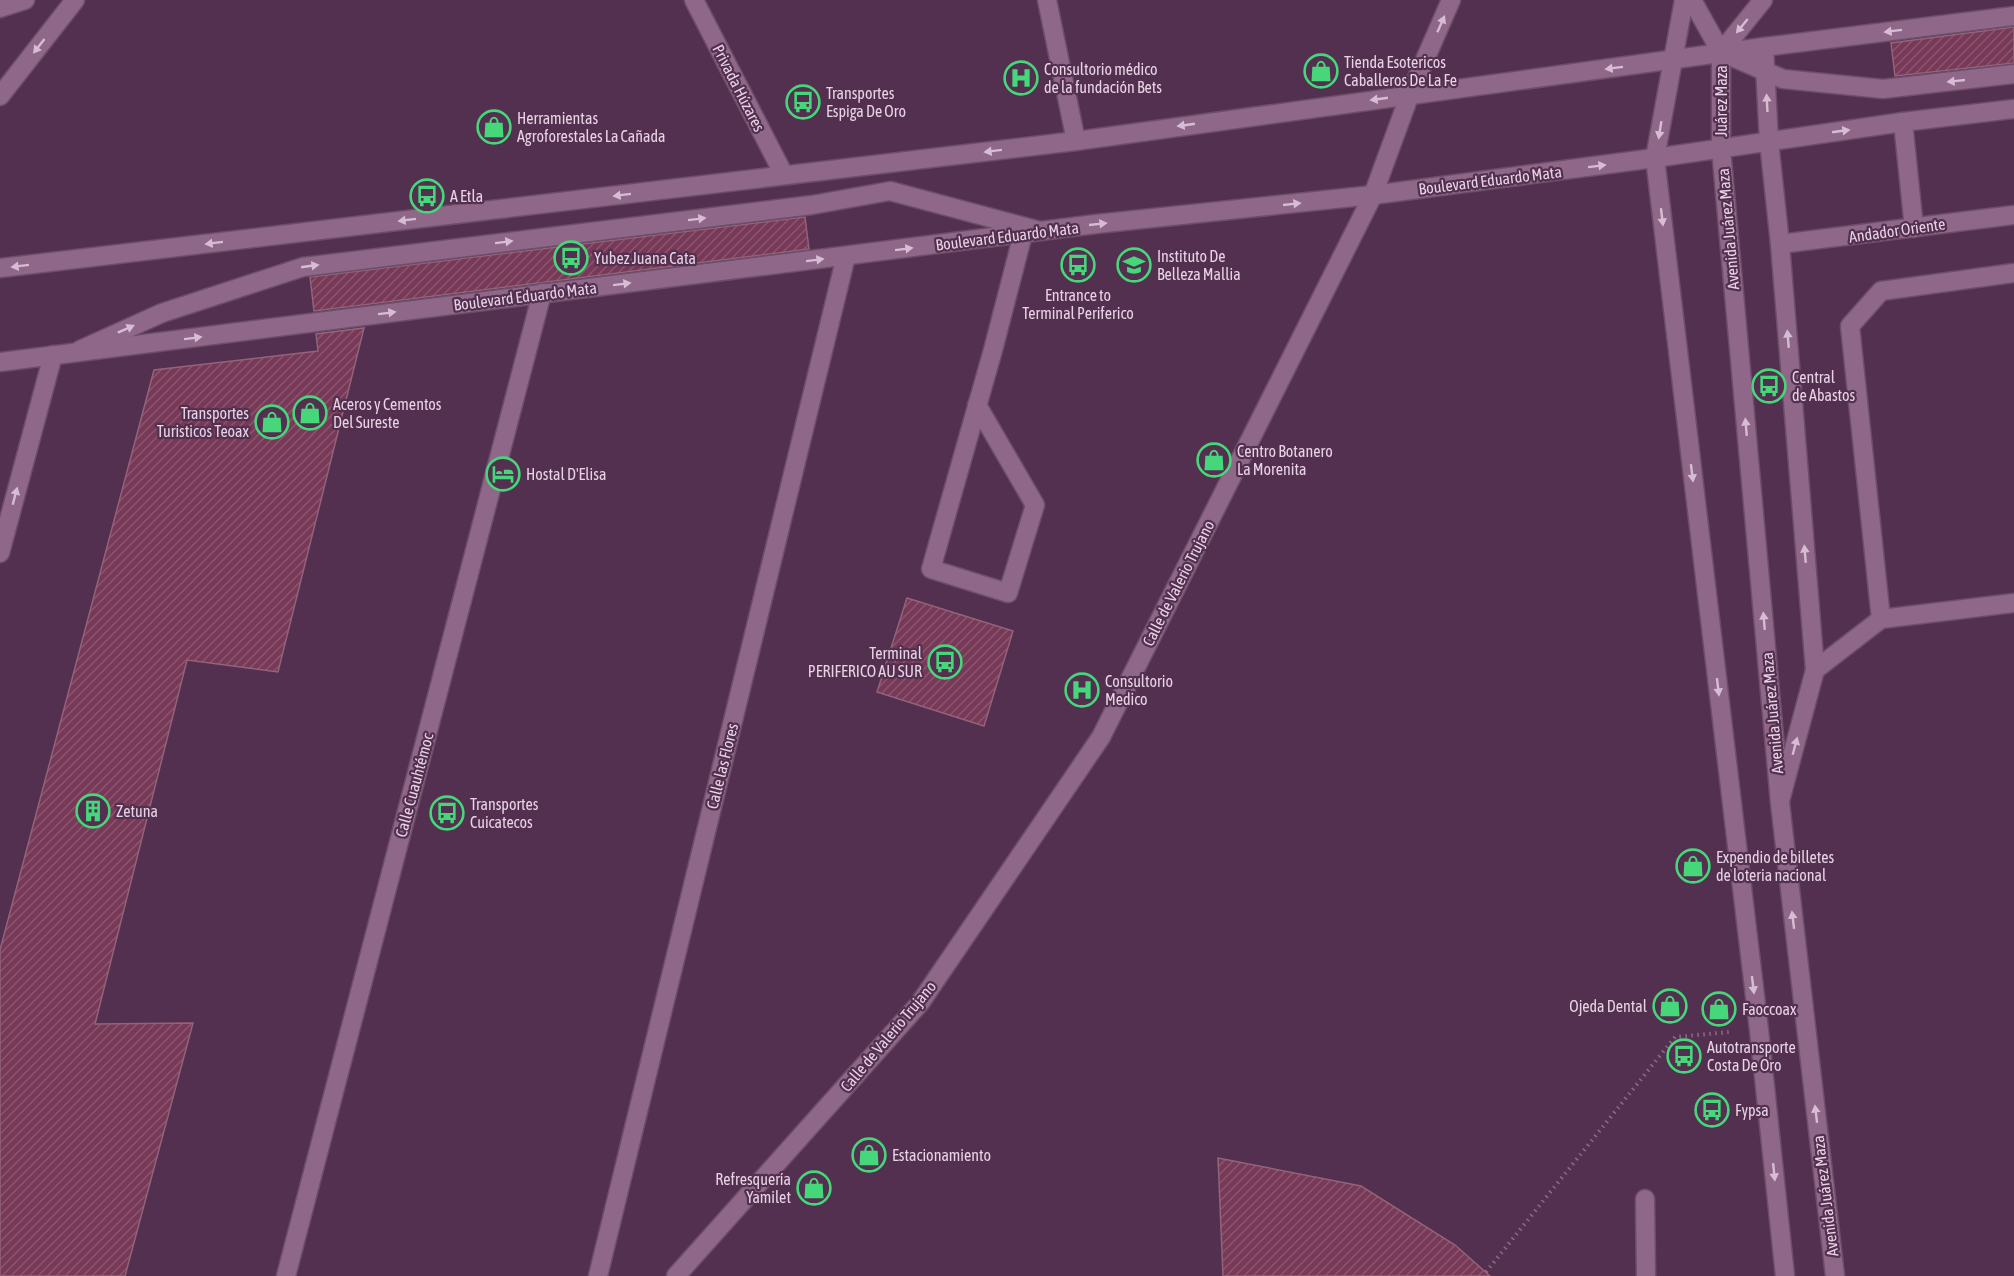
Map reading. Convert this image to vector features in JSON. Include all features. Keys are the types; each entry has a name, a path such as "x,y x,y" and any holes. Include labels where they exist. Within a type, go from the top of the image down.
{"street":[{"path":"0,8 25,0"},
{"path":"0,96 75,0"},
{"name":"Privada Húzares","path":"694,0 784,176"},
{"path":"1047,0 1076,141"},
{"name":"Calle de Valerio Trujano","path":"676,1276 920,1003 1101,737 1373,195 1410,94 1451,0"},
{"path":"1684,0 1655,159 1759,1030 1785,1276"},
{"path":"1692,0 1721,52 1783,79 1883,89 2014,74"},
{"path":"1721,52 1763,0"},
{"path":"0,268 1076,141 1764,46 2014,16"},
{"path":"1764,46 1769,142 1780,244 1815,670 1780,803"},
{"name":"Juárez Maza","path":"1721,52 1721,149"},
{"name":"Boulevard Eduardo Mata","path":"0,362 1031,232 1373,195 1655,159 2014,109"},
{"path":"1903,123 1914,228"},
{"name":"Avenida Juárez Maza","path":"1721,149 1780,803 1834,1276"},
{"path":"72,353 162,313 303,267 812,205 890,191 1031,232 977,405 931,568 1008,593 1035,505 977,405"},
{"name":"Andador Oriente","path":"1780,244 2014,215"},
{"name":"Calle las Flores","path":"598,1276 846,256"},
{"path":"1881,619 1850,326 1881,291 2014,273"},
{"name":"Calle Cuauhtémoc","path":"286,1276 543,293"},
{"path":"0,552 53,355"},
{"path":"1815,670 1881,619 2014,603"},
{"path":"1645,1198 1646,1276"}],"path":[{"path":"1486,1272 1675,1037 1759,1030"}],"building":[{"path":"2014,27 2014,63 1895,76 1891,43"},
{"path":"805,217 809,249 314,311 310,277"},
{"name":"Zetuna","path":"364,328 278,672 187,660 95,1024 193,1023 125,1276 0,1276 0,950 154,370 318,351 316,334"},
{"name":"Terminal PERIFERICO AU SUR","path":"907,598 1013,631 984,726 877,692"},
{"path":"1218,1158 1361,1186 1455,1245 1490,1276 1223,1276"}],"place":[{"name":"Tienda Esotericos Caballeros De La Fe","path":"1321,71"},
{"name":"Consultorio médico de la fundación Bets","path":"1021,78"},
{"name":"Transportes Espiga De Oro","path":"803,102"},
{"name":"Herramientas Agroforestales La Cañada","path":"494,127"},
{"name":"A Etla","path":"427,196"},
{"name":"Yubez Juana Cata","path":"571,258"},
{"name":"Entrance to Terminal Periferico","path":"1078,265"},
{"name":"Instituto De Belleza Mallia","path":"1134,265"},
{"name":"Central de Abastos","path":"1769,386"},
{"name":"Aceros y Cementos Del Sureste","path":"310,413"},
{"name":"Transportes Turisticos Teoax","path":"272,422"},
{"name":"Centro Botanero La Morenita","path":"1214,460"},
{"name":"Hostal D'Elisa","path":"503,474"},
{"name":"Terminal PERIFERICO AU SUR","path":"945,662"},
{"name":"Consultorio Medico","path":"1082,690"},
{"name":"Zetuna","path":"93,811"},
{"name":"Transportes Cuicatecos","path":"447,813"},
{"name":"Expendio de billetes de loteria nacional","path":"1693,866"},
{"name":"Ojeda Dental","path":"1670,1006"},
{"name":"Faoccoax","path":"1719,1009"},
{"name":"Autotransporte Costa De Oro","path":"1684,1056"},
{"name":"Fypsa","path":"1712,1110"},
{"name":"Estacionamiento","path":"869,1155"},
{"name":"Refresquería Yamilet","path":"814,1188"}]}
